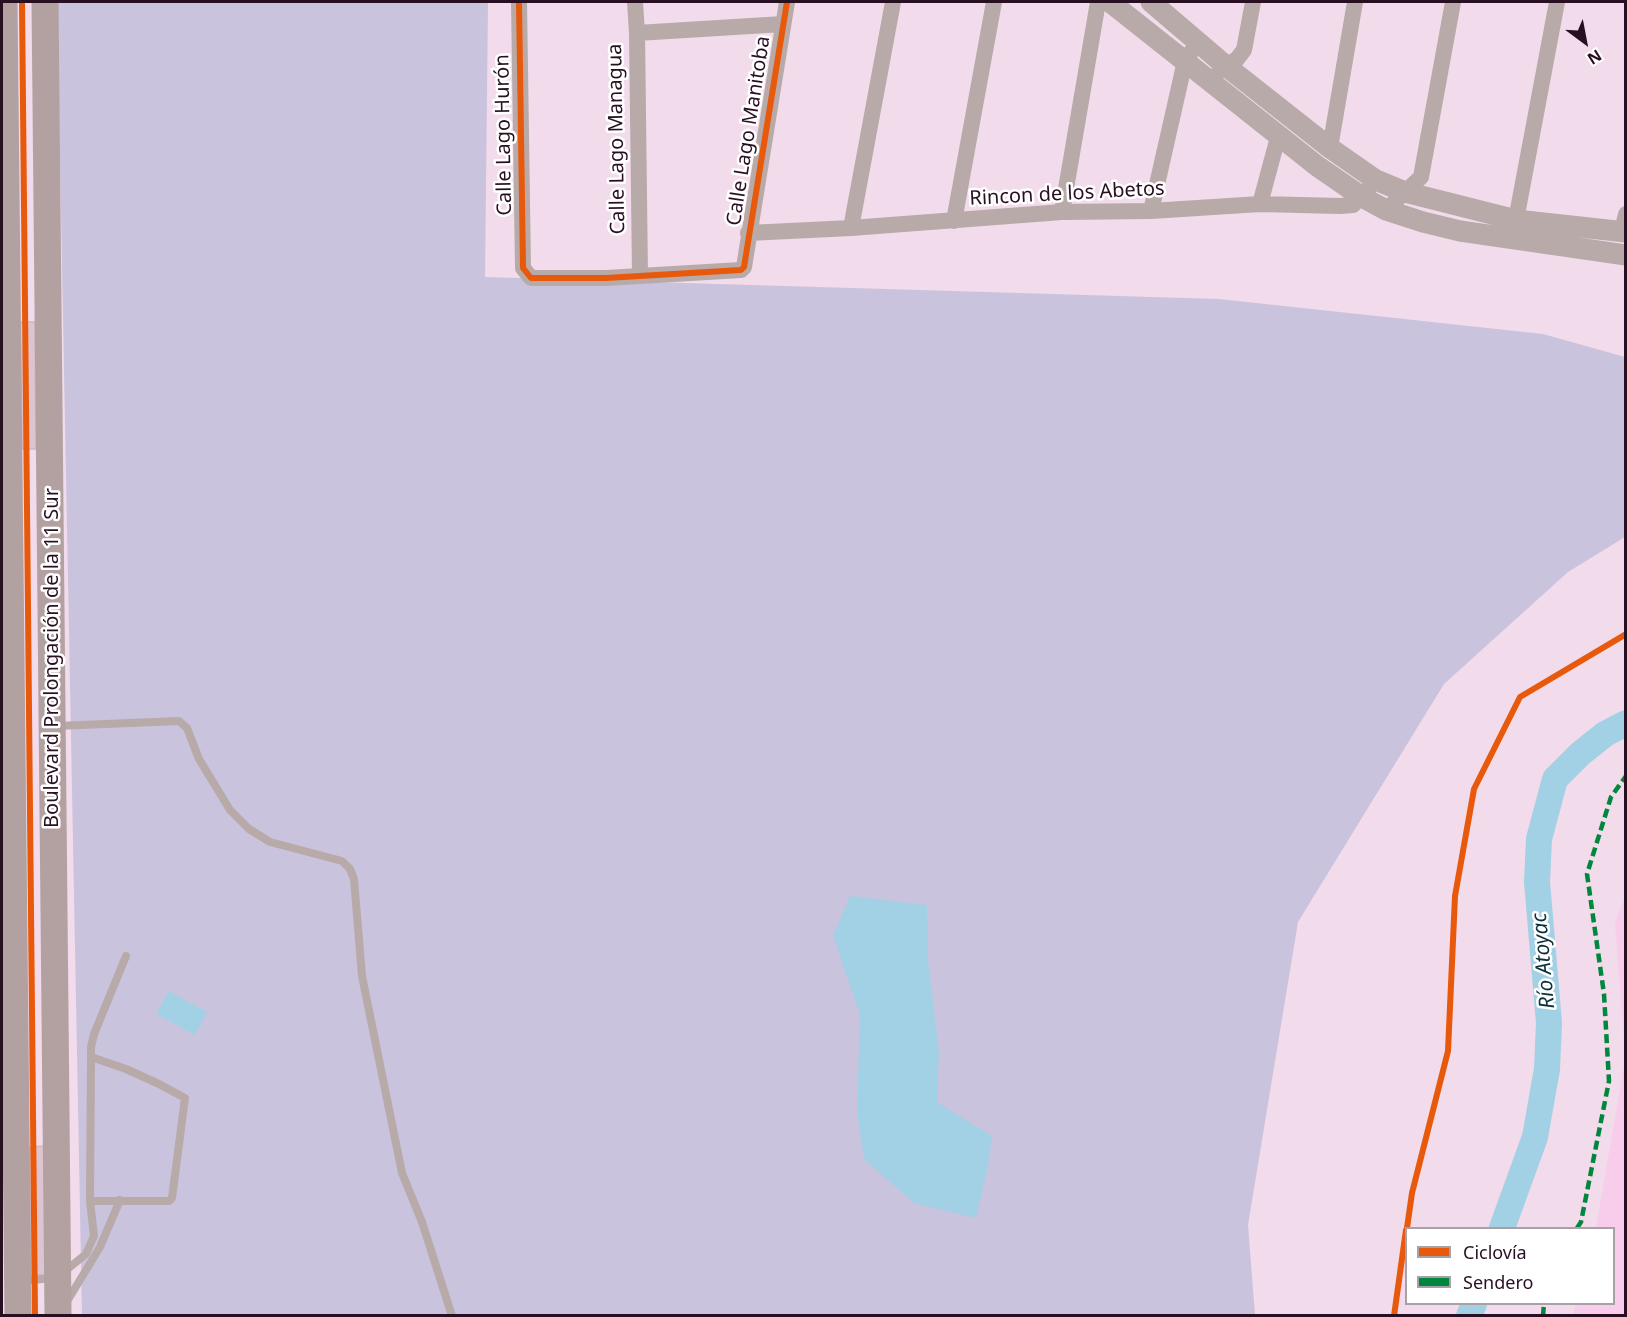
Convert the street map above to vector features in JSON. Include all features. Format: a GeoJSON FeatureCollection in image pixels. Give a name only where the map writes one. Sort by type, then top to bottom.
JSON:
{"type":"FeatureCollection","features":[{"type":"Feature","properties":{"kind":"main road","name":"Boulevard Prolongación de la 11 Sur"},"geometry":{"type":"LineString","coordinates":[[4,2],[8,1096],[23,1281],[18,1316]]}},
{"type":"Feature","properties":{"kind":"main road","name":"Boulevard Prolongación de la 11 Sur"},"geometry":{"type":"LineString","coordinates":[[43,2],[53,726],[57,1315]]}},
{"type":"Feature","properties":{"kind":"street","name":"Calle Lago Hurón"},"geometry":{"type":"LineString","coordinates":[[519,2],[523,268],[531,278],[640,276]]}},
{"type":"Feature","properties":{"kind":"street","name":"Calle Lago Managua"},"geometry":{"type":"LineString","coordinates":[[635,2],[640,276]]}},
{"type":"Feature","properties":{"kind":"street","name":"Calle Lago Manitoba"},"geometry":{"type":"LineString","coordinates":[[640,276],[741,270],[744,267],[787,2]]}},
{"type":"Feature","properties":{"kind":"street"},"geometry":{"type":"LineString","coordinates":[[851,228],[893,2]]}},
{"type":"Feature","properties":{"kind":"street"},"geometry":{"type":"LineString","coordinates":[[954,221],[994,2]]}},
{"type":"Feature","properties":{"kind":"street"},"geometry":{"type":"LineString","coordinates":[[1062,212],[1098,2]]}},
{"type":"Feature","properties":{"kind":"street"},"geometry":{"type":"LineString","coordinates":[[1110,2],[1278,137],[1362,197],[1386,210],[1460,231],[1626,255]]}},
{"type":"Feature","properties":{"kind":"street"},"geometry":{"type":"LineString","coordinates":[[1206,80],[1237,59],[1244,50],[1253,2]]}},
{"type":"Feature","properties":{"kind":"street"},"geometry":{"type":"LineString","coordinates":[[1330,148],[1355,2]]}},
{"type":"Feature","properties":{"kind":"street"},"geometry":{"type":"LineString","coordinates":[[1386,210],[1421,177],[1453,2]]}},
{"type":"Feature","properties":{"kind":"street"},"geometry":{"type":"LineString","coordinates":[[1516,220],[1557,2]]}},
{"type":"Feature","properties":{"kind":"street"},"geometry":{"type":"LineString","coordinates":[[1155,3],[1226,66],[1330,148],[1376,180],[1405,192],[1516,220],[1624,226]]}},
{"type":"Feature","properties":{"kind":"street"},"geometry":{"type":"LineString","coordinates":[[637,33],[783,24]]}},
{"type":"Feature","properties":{"kind":"street"},"geometry":{"type":"LineString","coordinates":[[1151,211],[1185,61],[1198,42]]}},
{"type":"Feature","properties":{"kind":"street"},"geometry":{"type":"LineString","coordinates":[[1260,204],[1278,137]]}},
{"type":"Feature","properties":{"kind":"street"},"geometry":{"type":"LineString","coordinates":[[1362,197],[1376,180]]}},
{"type":"Feature","properties":{"kind":"street","name":"Rincon de los Abetos"},"geometry":{"type":"LineString","coordinates":[[748,232],[851,228],[1062,212],[1151,211],[1260,204],[1340,206],[1353,205],[1362,197]]}},
{"type":"Feature","properties":{"kind":"lane"},"geometry":{"type":"LineString","coordinates":[[15,2],[23,1281],[30,1316]]}},
{"type":"Feature","properties":{"kind":"lane"},"geometry":{"type":"LineString","coordinates":[[43,2],[56,1277]]}},
{"type":"Feature","properties":{"kind":"lane"},"geometry":{"type":"LineString","coordinates":[[53,726],[179,721],[187,728],[199,759],[230,810],[249,829],[270,842],[342,861],[350,868],[354,879],[362,976],[402,1173],[423,1222],[450,1303],[452,1316]]}},
{"type":"Feature","properties":{"kind":"lane"},"geometry":{"type":"LineString","coordinates":[[99,1238],[90,1201],[91,1047],[94,1034],[126,956]]}},
{"type":"Feature","properties":{"kind":"lane"},"geometry":{"type":"LineString","coordinates":[[90,1201],[169,1201],[174,1195],[185,1098],[134,1073],[91,1057]]}},
{"type":"Feature","properties":{"kind":"lane"},"geometry":{"type":"LineString","coordinates":[[57,1315],[120,1200]]}},
{"type":"Feature","properties":{"kind":"lane"},"geometry":{"type":"LineString","coordinates":[[23,1281],[56,1277],[86,1254],[99,1238]]}},
{"type":"Feature","properties":{"kind":"shaded area"},"geometry":{"type":"Polygon","coordinates":[[[57,2],[488,2],[485,277],[1219,299],[1543,334],[1625,357],[1625,537],[1568,572],[1444,684],[1298,922],[1248,1225],[1255,1315],[82,1315],[57,2]]]}},
{"type":"Feature","properties":{"kind":"shaded area"},"geometry":{"type":"Polygon","coordinates":[[[1625,897],[1625,1053],[1615,923],[1625,897]]]}},
{"type":"Feature","properties":{"kind":"shaded area"},"geometry":{"type":"Polygon","coordinates":[[[1625,1060],[1625,1315],[1573,1315],[1576,1305],[1615,1305],[1615,1227],[1596,1227],[1625,1060]]]}},
{"type":"Feature","properties":{"kind":"water"},"geometry":{"type":"Polygon","coordinates":[[[850,896],[927,905],[928,961],[939,1051],[937,1102],[992,1136],[976,1218],[914,1203],[864,1159],[857,1112],[860,1015],[833,936],[850,896]]]}},
{"type":"Feature","properties":{"kind":"water"},"geometry":{"type":"Polygon","coordinates":[[[169,991],[207,1012],[195,1035],[156,1014],[169,991]]]}},
{"type":"Feature","properties":{"kind":"building"},"geometry":{"type":"Polygon","coordinates":[[[20,322],[35,322],[36,449],[22,449],[20,322]]]}},
{"type":"Feature","properties":{"kind":"building"},"geometry":{"type":"Polygon","coordinates":[[[44,1146],[46,1275],[31,1275],[29,1147],[44,1146]]]}},
{"type":"Feature","properties":{"kind":"waterway","name":"Río Atoyac"},"geometry":{"type":"LineString","coordinates":[[1502,1227],[1535,1137],[1547,1069],[1549,1023],[1537,882],[1539,839],[1555,779],[1580,754],[1605,734],[1626,723]]}},
{"type":"Feature","properties":{"kind":"waterway","name":"Río Atoyac"},"geometry":{"type":"LineString","coordinates":[[1469,1316],[1474,1305]]}},
{"type":"Feature","properties":{"kind":"marked path"},"geometry":{"type":"LineString","coordinates":[[1578,1227],[1581,1222],[1609,1081],[1604,994],[1587,874],[1611,797],[1626,776]]}},
{"type":"Feature","properties":{"kind":"marked path"},"geometry":{"type":"LineString","coordinates":[[1543,1316],[1544,1305]]}},
{"type":"Feature","properties":{"kind":"cycle path"},"geometry":{"type":"LineString","coordinates":[[22,2],[35,1316]]}},
{"type":"Feature","properties":{"kind":"cycle path"},"geometry":{"type":"LineString","coordinates":[[519,2],[523,268],[531,278],[606,278],[741,270],[744,267],[787,2]]}},
{"type":"Feature","properties":{"kind":"cycle path"},"geometry":{"type":"LineString","coordinates":[[1407,1227],[1412,1193],[1448,1051],[1455,896],[1474,789],[1520,697],[1626,634]]}},
{"type":"Feature","properties":{"kind":"cycle path"},"geometry":{"type":"LineString","coordinates":[[1394,1316],[1405,1237]]}}]}
